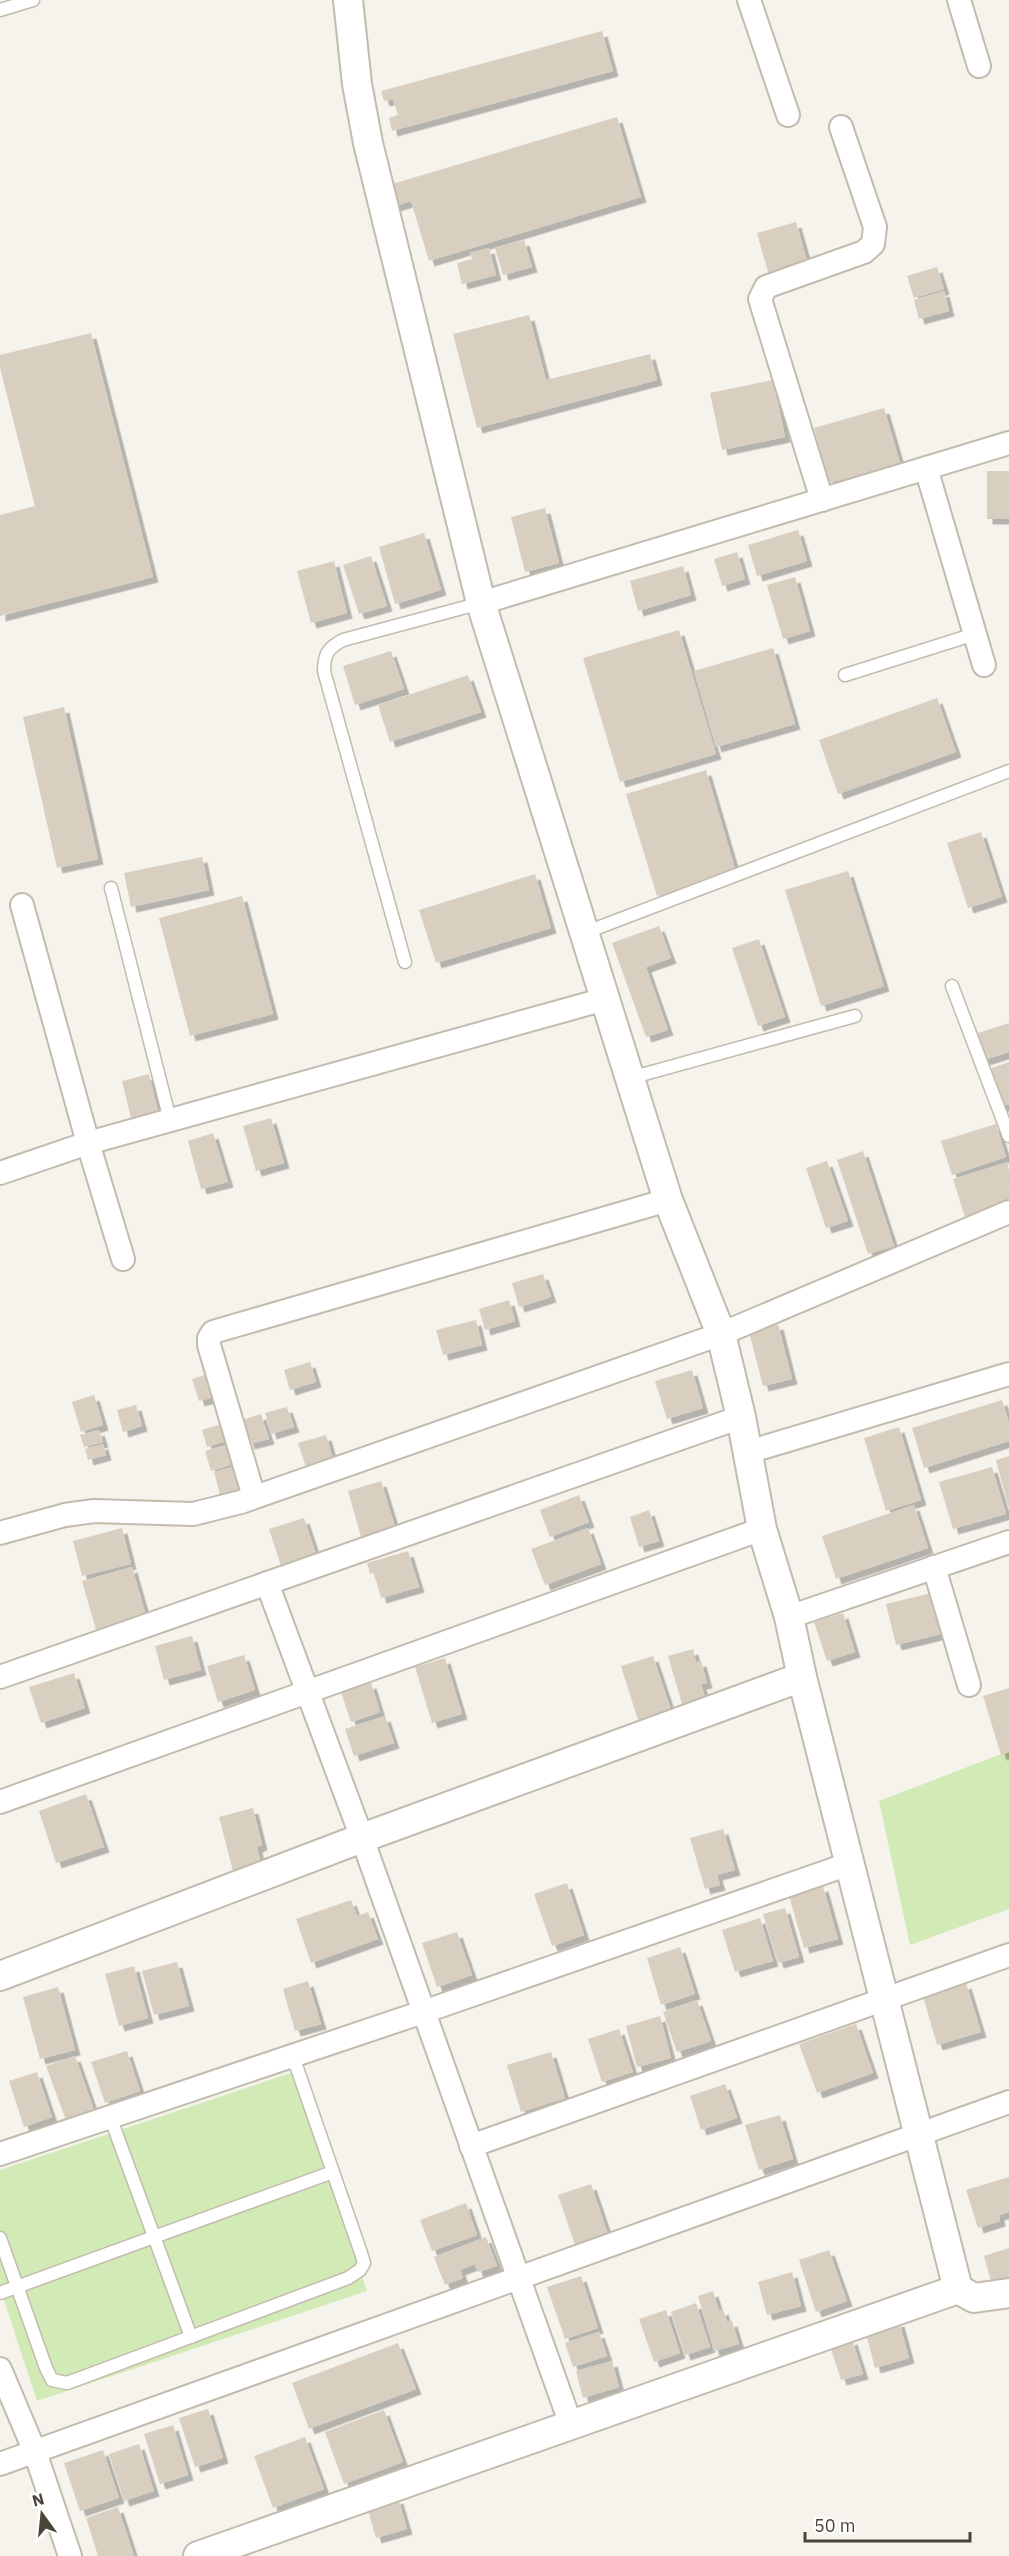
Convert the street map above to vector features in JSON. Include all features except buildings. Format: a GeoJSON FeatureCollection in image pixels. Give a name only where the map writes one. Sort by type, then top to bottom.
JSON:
{"type":"FeatureCollection","features":[{"type":"Feature","properties":{"kind":"street"},"geometry":{"type":"LineString","coordinates":[[348,0],[354,62],[368,143],[481,603],[668,1200],[721,1334],[741,1417],[762,1529],[789,1617],[802,1677],[958,2289],[974,2298],[1009,2293]]}},
{"type":"Feature","properties":{"kind":"street"},"geometry":{"type":"LineString","coordinates":[[749,0],[788,115]]}},
{"type":"Feature","properties":{"kind":"street"},"geometry":{"type":"LineString","coordinates":[[959,0],[979,66]]}},
{"type":"Feature","properties":{"kind":"street"},"geometry":{"type":"LineString","coordinates":[[822,500],[760,298],[766,286],[864,252],[873,244],[875,227],[841,127]]}},
{"type":"Feature","properties":{"kind":"street"},"geometry":{"type":"LineString","coordinates":[[481,603],[1009,443]]}},
{"type":"Feature","properties":{"kind":"street"},"geometry":{"type":"LineString","coordinates":[[926,468],[984,665]]}},
{"type":"Feature","properties":{"kind":"street"},"geometry":{"type":"LineString","coordinates":[[22,905],[88,1143],[123,1259]]}},
{"type":"Feature","properties":{"kind":"street"},"geometry":{"type":"LineString","coordinates":[[0,1173],[88,1143],[605,999]]}},
{"type":"Feature","properties":{"kind":"street"},"geometry":{"type":"LineString","coordinates":[[254,1497],[209,1345],[209,1338],[213,1332],[668,1200]]}},
{"type":"Feature","properties":{"kind":"street"},"geometry":{"type":"LineString","coordinates":[[0,1533],[65,1515],[94,1511],[193,1514],[254,1497],[721,1334],[1009,1212]]}},
{"type":"Feature","properties":{"kind":"street"},"geometry":{"type":"LineString","coordinates":[[748,1452],[1009,1374]]}},
{"type":"Feature","properties":{"kind":"street"},"geometry":{"type":"LineString","coordinates":[[0,1677],[741,1417]]}},
{"type":"Feature","properties":{"kind":"street"},"geometry":{"type":"LineString","coordinates":[[0,1802],[762,1529]]}},
{"type":"Feature","properties":{"kind":"street"},"geometry":{"type":"LineString","coordinates":[[789,1617],[1009,1542]]}},
{"type":"Feature","properties":{"kind":"street"},"geometry":{"type":"LineString","coordinates":[[934,1567],[969,1685]]}},
{"type":"Feature","properties":{"kind":"street"},"geometry":{"type":"LineString","coordinates":[[267,1583],[309,1692],[572,2425]]}},
{"type":"Feature","properties":{"kind":"street"},"geometry":{"type":"LineString","coordinates":[[0,1976],[362,1839],[802,1677]]}},
{"type":"Feature","properties":{"kind":"street"},"geometry":{"type":"LineString","coordinates":[[0,2154],[423,2012],[849,1863]]}},
{"type":"Feature","properties":{"kind":"street"},"geometry":{"type":"LineString","coordinates":[[471,2146],[1009,1954]]}},
{"type":"Feature","properties":{"kind":"street"},"geometry":{"type":"LineString","coordinates":[[0,2464],[1009,2102]]}},
{"type":"Feature","properties":{"kind":"street"},"geometry":{"type":"LineString","coordinates":[[198,2556],[958,2289]]}},
{"type":"Feature","properties":{"kind":"street"},"geometry":{"type":"LineString","coordinates":[[0,2369],[34,2452],[70,2556]]}},
{"type":"Feature","properties":{"kind":"lane"},"geometry":{"type":"LineString","coordinates":[[0,10],[33,0]]}},
{"type":"Feature","properties":{"kind":"lane"},"geometry":{"type":"LineString","coordinates":[[405,962],[324,671],[324,658],[330,647],[343,640],[481,603]]}},
{"type":"Feature","properties":{"kind":"lane"},"geometry":{"type":"LineString","coordinates":[[845,675],[975,634]]}},
{"type":"Feature","properties":{"kind":"lane"},"geometry":{"type":"LineString","coordinates":[[584,933],[1009,771]]}},
{"type":"Feature","properties":{"kind":"lane"},"geometry":{"type":"LineString","coordinates":[[111,888],[170,1120]]}},
{"type":"Feature","properties":{"kind":"lane"},"geometry":{"type":"LineString","coordinates":[[952,986],[1009,1136]]}},
{"type":"Feature","properties":{"kind":"lane"},"geometry":{"type":"LineString","coordinates":[[630,1078],[855,1016]]}},
{"type":"Feature","properties":{"kind":"lane"},"geometry":{"type":"LineString","coordinates":[[0,2161],[289,2060],[297,2068],[364,2263],[360,2270],[348,2278],[78,2379],[59,2382],[51,2380],[46,2368],[0,2238]]}},
{"type":"Feature","properties":{"kind":"lane"},"geometry":{"type":"LineString","coordinates":[[111,2122],[191,2337]]}},
{"type":"Feature","properties":{"kind":"lane"},"geometry":{"type":"LineString","coordinates":[[0,2293],[333,2172]]}},
{"type":"Feature","properties":{"kind":"green space"},"geometry":{"type":"Polygon","coordinates":[[[1009,1751],[1009,1909],[910,1945],[879,1801],[1009,1751]]]}},
{"type":"Feature","properties":{"kind":"green space"},"geometry":{"type":"Polygon","coordinates":[[[294,2072],[367,2291],[37,2401],[0,2288],[0,2170],[294,2072]]]}}]}
